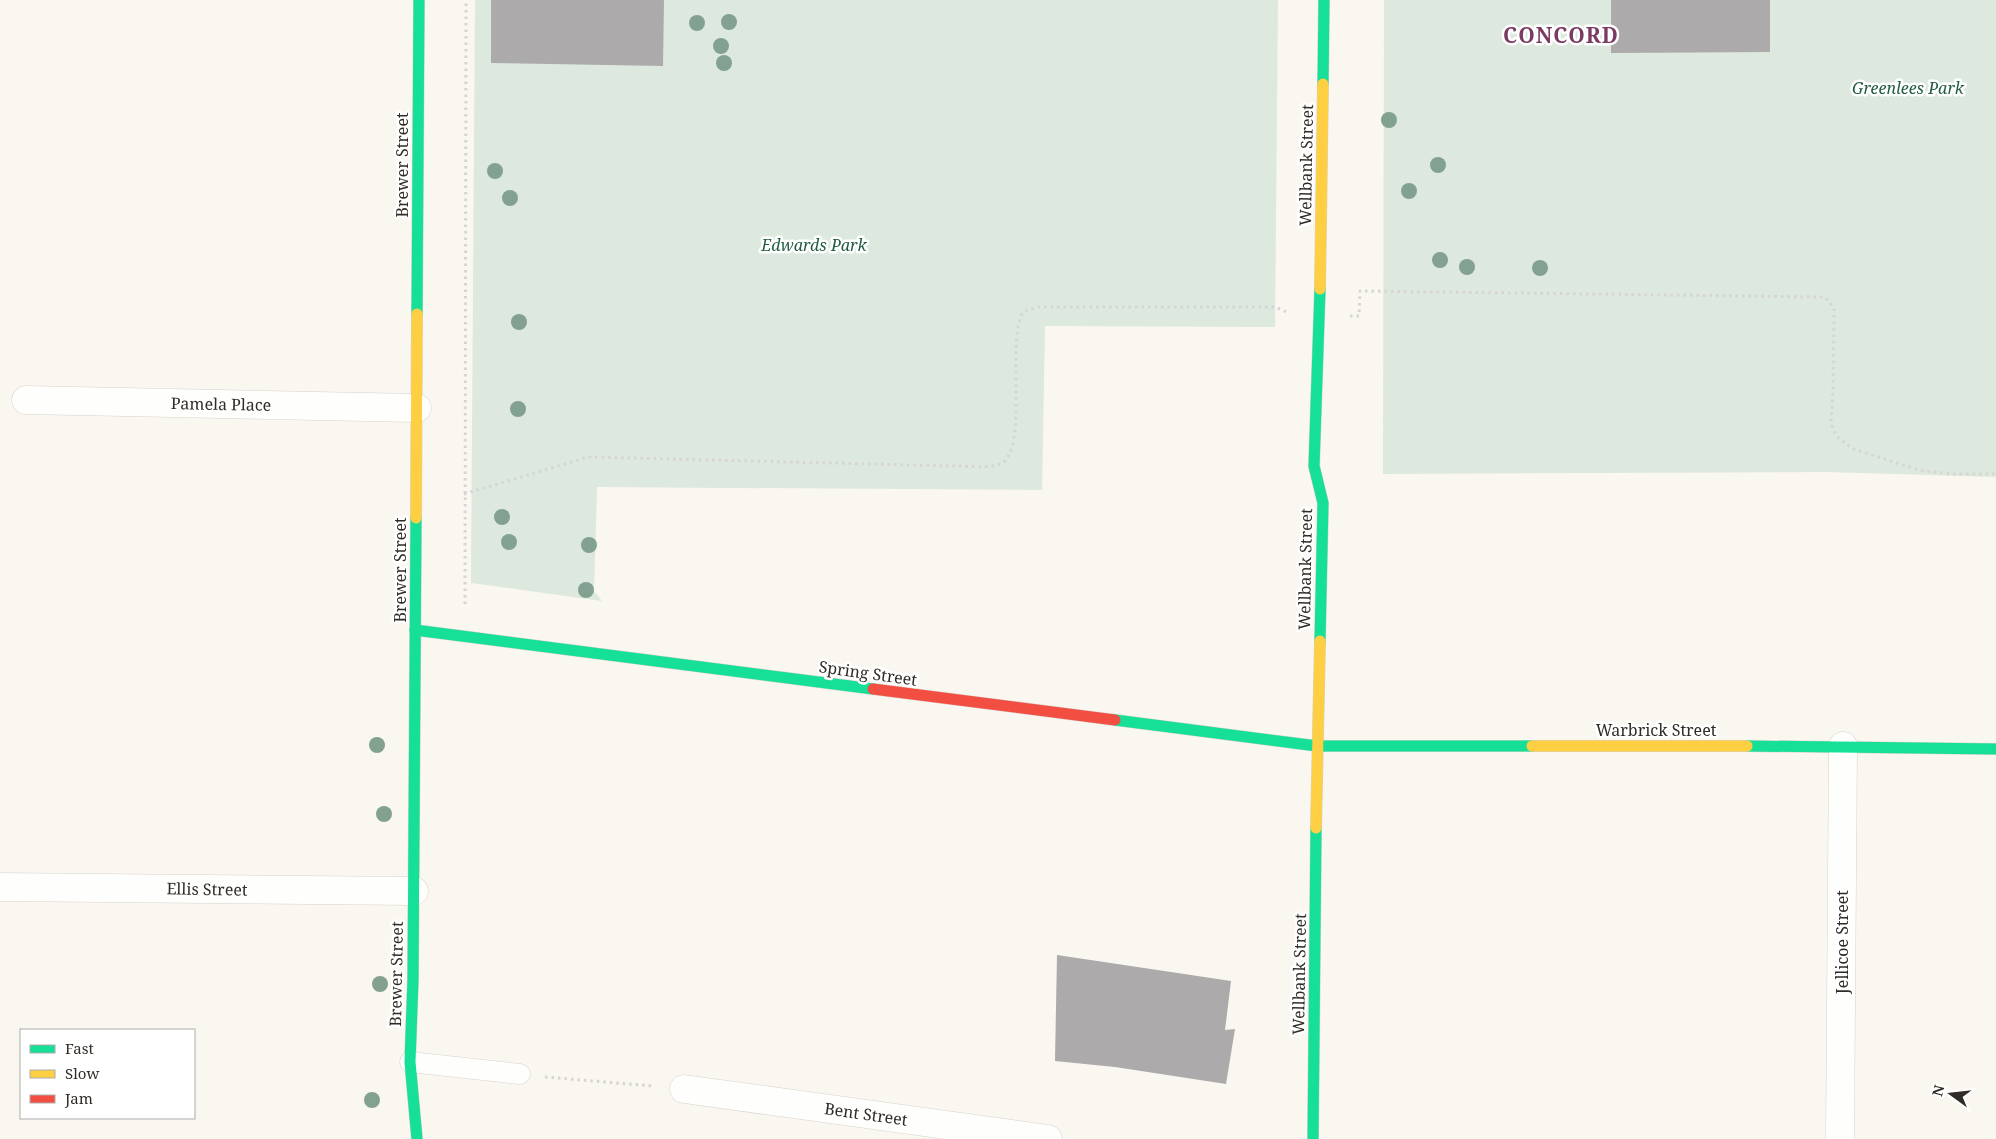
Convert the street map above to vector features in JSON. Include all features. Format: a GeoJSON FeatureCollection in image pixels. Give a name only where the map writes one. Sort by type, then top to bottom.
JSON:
{"type":"FeatureCollection","features":[{"type":"Feature","properties":{"kind":"street","name":"Brewer Street"},"geometry":{"type":"LineString","coordinates":[[417,1139],[410,1062],[414,891],[419,0]]}},
{"type":"Feature","properties":{"kind":"street","name":"Wellbank Street"},"geometry":{"type":"LineString","coordinates":[[1314,1139],[1317,746],[1323,503],[1314,466],[1320,315],[1324,0]]}},
{"type":"Feature","properties":{"kind":"street","name":"Pamela Place"},"geometry":{"type":"LineString","coordinates":[[26,400],[417,408]]}},
{"type":"Feature","properties":{"kind":"street","name":"Spring Street"},"geometry":{"type":"LineString","coordinates":[[415,630],[1317,746]]}},
{"type":"Feature","properties":{"kind":"street","name":"Warbrick Street"},"geometry":{"type":"LineString","coordinates":[[1317,746],[1843,746],[1996,749]]}},
{"type":"Feature","properties":{"kind":"street","name":"Jellicoe Street"},"geometry":{"type":"LineString","coordinates":[[1840,1139],[1843,746]]}},
{"type":"Feature","properties":{"kind":"street","name":"Ellis Street"},"geometry":{"type":"LineString","coordinates":[[0,887],[414,891]]}},
{"type":"Feature","properties":{"kind":"street","name":"Bent Street"},"geometry":{"type":"LineString","coordinates":[[684,1089],[1048,1139]]}},
{"type":"Feature","properties":{"kind":"lane"},"geometry":{"type":"LineString","coordinates":[[410,1062],[520,1074]]}},
{"type":"Feature","properties":{"kind":"path"},"geometry":{"type":"LineString","coordinates":[[465,636],[466,0]]}},
{"type":"Feature","properties":{"kind":"path"},"geometry":{"type":"LineString","coordinates":[[1358,316],[1360,291],[1824,297],[1834,309],[1834,392],[1831,423],[1836,436],[1853,449],[1926,471],[1950,474],[1996,474]]}},
{"type":"Feature","properties":{"kind":"path"},"geometry":{"type":"LineString","coordinates":[[464,494],[588,456],[952,466],[998,464],[1006,460],[1011,454],[1015,436],[1016,332],[1023,312],[1038,307],[1276,308],[1291,314]]}},
{"type":"Feature","properties":{"kind":"path"},"geometry":{"type":"LineString","coordinates":[[520,1074],[684,1089]]}},
{"type":"Feature","properties":{"kind":"green space","name":"Edwards Park"},"geometry":{"type":"Polygon","coordinates":[[[475,0],[1278,0],[1275,327],[1045,326],[1042,490],[597,487],[594,591],[602,601],[471,583],[475,0]]]}},
{"type":"Feature","properties":{"kind":"green space","name":"Greenlees Park"},"geometry":{"type":"Polygon","coordinates":[[[1384,0],[1996,0],[1996,477],[1826,472],[1383,474],[1384,0]]]}},
{"type":"Feature","properties":{"kind":"building"},"geometry":{"type":"Polygon","coordinates":[[[491,0],[664,0],[663,66],[491,63],[491,0]]]}},
{"type":"Feature","properties":{"kind":"building"},"geometry":{"type":"Polygon","coordinates":[[[1611,0],[1770,0],[1770,52],[1611,53],[1611,0]]]}},
{"type":"Feature","properties":{"kind":"building"},"geometry":{"type":"Polygon","coordinates":[[[1057,955],[1231,981],[1225,1030],[1235,1029],[1226,1084],[1115,1067],[1055,1061],[1057,955]]]}},
{"type":"Feature","properties":{"kind":"traffic: fast"},"geometry":{"type":"LineString","coordinates":[[417,314],[419,0]]}},
{"type":"Feature","properties":{"kind":"traffic: fast"},"geometry":{"type":"LineString","coordinates":[[1323,84],[1324,0]]}},
{"type":"Feature","properties":{"kind":"traffic: fast"},"geometry":{"type":"LineString","coordinates":[[1320,289],[1314,466],[1323,503],[1320,641]]}},
{"type":"Feature","properties":{"kind":"traffic: fast"},"geometry":{"type":"LineString","coordinates":[[416,518],[413,979],[410,1062],[417,1139]]}},
{"type":"Feature","properties":{"kind":"traffic: fast"},"geometry":{"type":"LineString","coordinates":[[415,630],[873,689]]}},
{"type":"Feature","properties":{"kind":"traffic: fast"},"geometry":{"type":"LineString","coordinates":[[1115,720],[1317,746],[1532,746]]}},
{"type":"Feature","properties":{"kind":"traffic: fast"},"geometry":{"type":"LineString","coordinates":[[1747,746],[1996,749]]}},
{"type":"Feature","properties":{"kind":"traffic: fast"},"geometry":{"type":"LineString","coordinates":[[1313,1139],[1316,828]]}},
{"type":"Feature","properties":{"kind":"traffic: slow"},"geometry":{"type":"LineString","coordinates":[[1320,289],[1323,84]]}},
{"type":"Feature","properties":{"kind":"traffic: slow"},"geometry":{"type":"LineString","coordinates":[[416,518],[417,314]]}},
{"type":"Feature","properties":{"kind":"traffic: slow"},"geometry":{"type":"LineString","coordinates":[[1316,828],[1320,641]]}},
{"type":"Feature","properties":{"kind":"traffic: slow"},"geometry":{"type":"LineString","coordinates":[[1532,746],[1747,746]]}},
{"type":"Feature","properties":{"kind":"traffic: jam"},"geometry":{"type":"LineString","coordinates":[[873,689],[1115,720]]}},
{"type":"Feature","properties":{"kind":"district","name":"CONCORD"},"geometry":{"type":"Point","coordinates":[1561,35]}}]}
